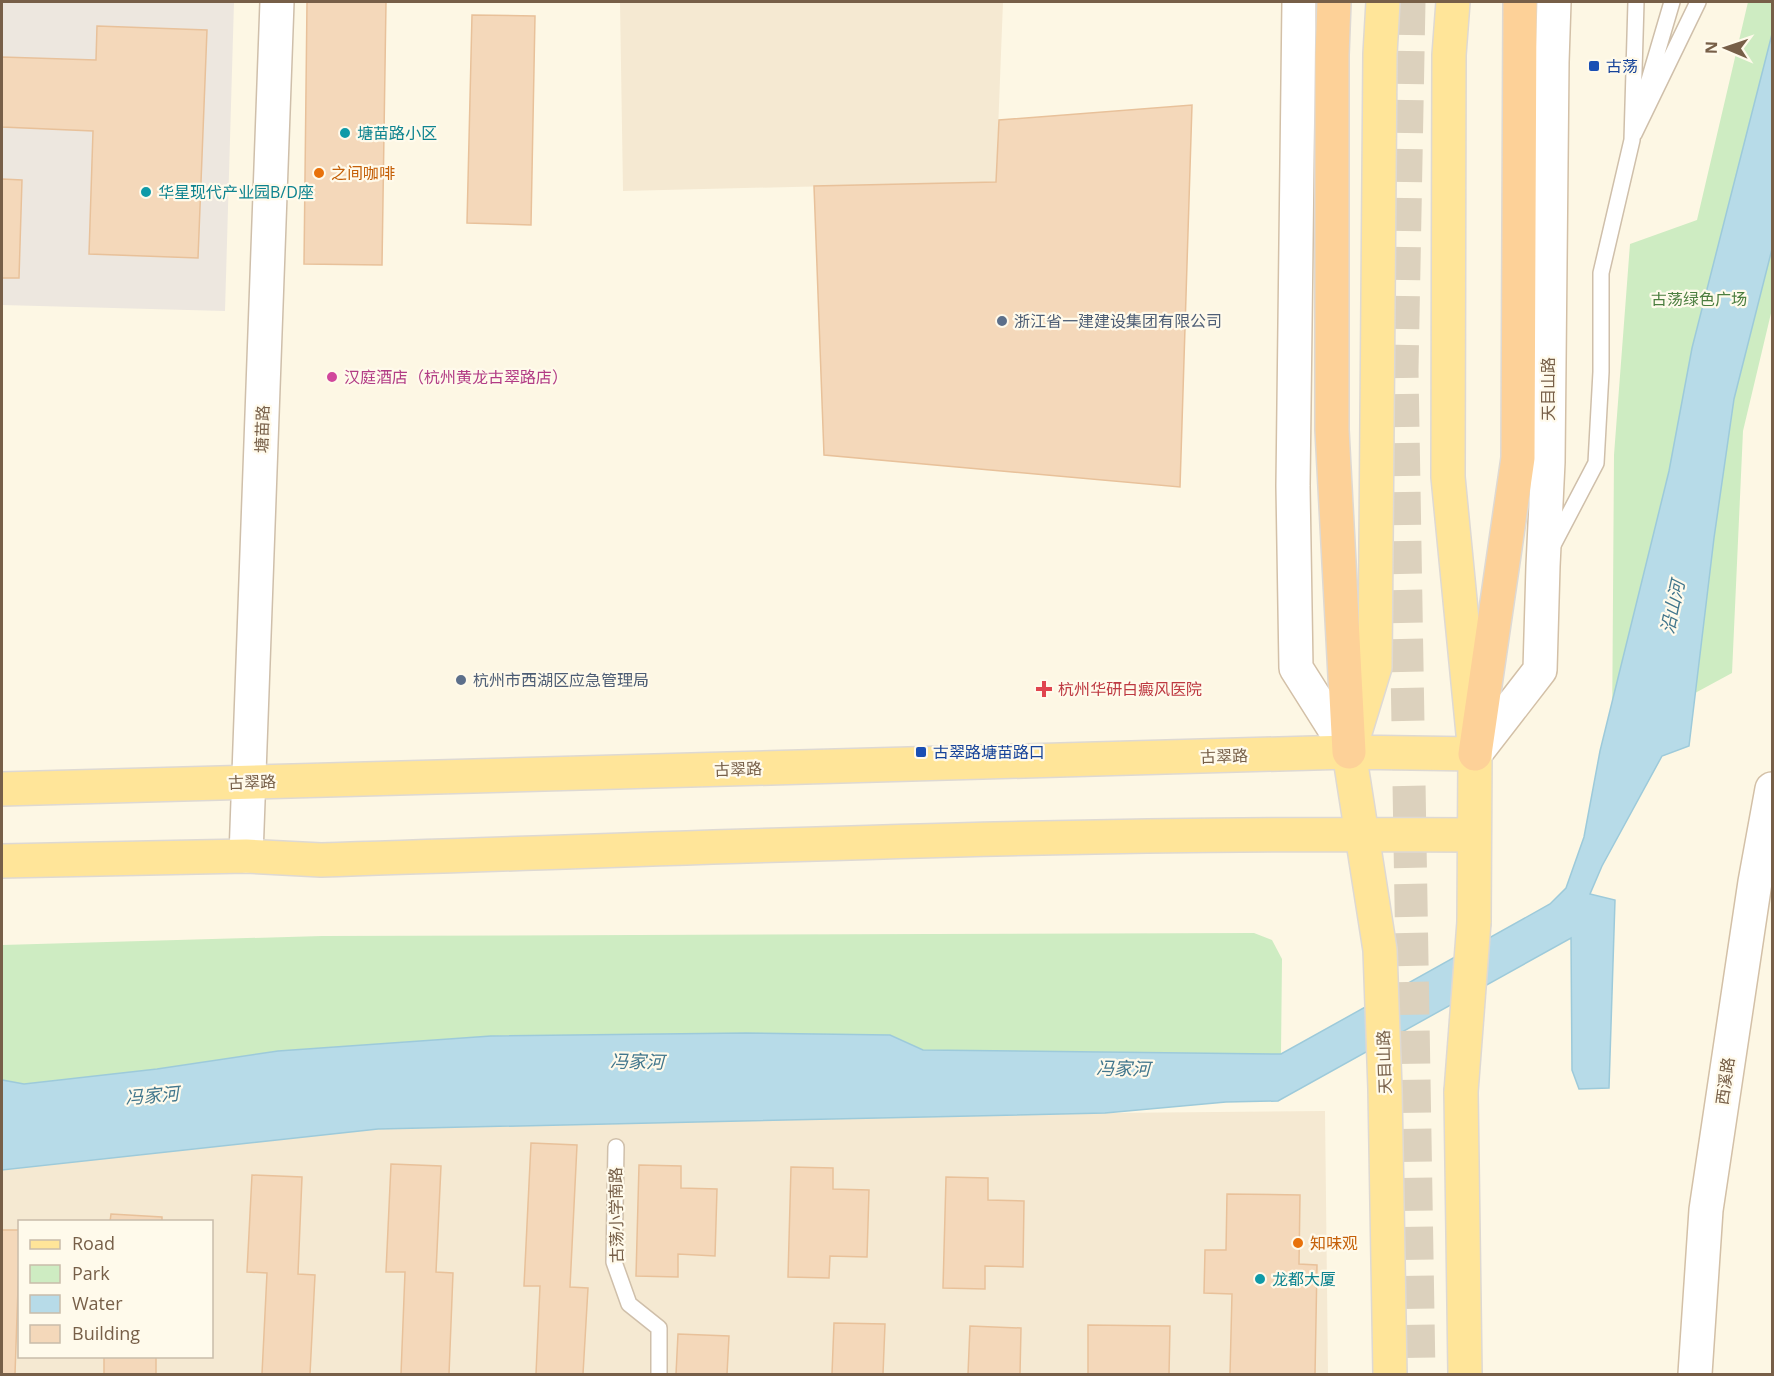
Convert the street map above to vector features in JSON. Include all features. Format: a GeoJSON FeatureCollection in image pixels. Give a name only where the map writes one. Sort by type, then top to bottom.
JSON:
{"type":"FeatureCollection","features":[{"type":"Feature","properties":{"kind":"highway"},"geometry":{"type":"LineString","coordinates":[[1335,2],[1332,55],[1332,430],[1349,753]]}},
{"type":"Feature","properties":{"kind":"highway"},"geometry":{"type":"LineString","coordinates":[[1475,754],[1518,458],[1520,2]]}},
{"type":"Feature","properties":{"kind":"main road","name":"塘苗路"},"geometry":{"type":"LineString","coordinates":[[246,856],[277,2]]}},
{"type":"Feature","properties":{"kind":"main road","name":"天目山路"},"geometry":{"type":"LineString","coordinates":[[1299,2],[1293,486],[1296,668],[1349,753],[1380,950],[1390,1374]]}},
{"type":"Feature","properties":{"kind":"main road","name":"天目山路"},"geometry":{"type":"LineString","coordinates":[[1349,753],[1376,667],[1380,54],[1383,2]]}},
{"type":"Feature","properties":{"kind":"main road"},"geometry":{"type":"LineString","coordinates":[[1453,2],[1449,55],[1448,477],[1475,754],[1474,922],[1461,1092],[1465,1374]]}},
{"type":"Feature","properties":{"kind":"main road","name":"天目山路"},"geometry":{"type":"LineString","coordinates":[[1475,754],[1540,670],[1548,462],[1551,86],[1554,2]]}},
{"type":"Feature","properties":{"kind":"main road","name":"古翠路"},"geometry":{"type":"LineString","coordinates":[[2,789],[1349,753],[1475,754]]}},
{"type":"Feature","properties":{"kind":"main road","name":"西溪路"},"geometry":{"type":"LineString","coordinates":[[1695,1374],[1706,1210],[1755,882],[1773,789]]}},
{"type":"Feature","properties":{"kind":"main road"},"geometry":{"type":"LineString","coordinates":[[2,861],[246,856],[321,860],[1004,839],[1363,834],[1473,835]]}},
{"type":"Feature","properties":{"kind":"lane"},"geometry":{"type":"LineString","coordinates":[[1632,140],[1636,2]]}},
{"type":"Feature","properties":{"kind":"lane"},"geometry":{"type":"LineString","coordinates":[[1543,566],[1596,463],[1601,372],[1601,273],[1632,140],[1672,2]]}},
{"type":"Feature","properties":{"kind":"lane"},"geometry":{"type":"LineString","coordinates":[[1632,140],[1698,2]]}},
{"type":"Feature","properties":{"kind":"lane","name":"古荡小学南路"},"geometry":{"type":"LineString","coordinates":[[616,1147],[614,1262],[629,1304],[659,1328],[659,1374]]}},
{"type":"Feature","properties":{"kind":"shaded area"},"geometry":{"type":"Polygon","coordinates":[[[2,2],[234,2],[225,311],[2,305],[2,2]]]}},
{"type":"Feature","properties":{"kind":"shaded area"},"geometry":{"type":"Polygon","coordinates":[[[620,2],[1003,2],[996,182],[623,191],[620,2]]]}},
{"type":"Feature","properties":{"kind":"shaded area"},"geometry":{"type":"Polygon","coordinates":[[[1325,1111],[1328,1374],[2,1374],[2,1170],[377,1129],[1105,1113],[1325,1111]]]}},
{"type":"Feature","properties":{"kind":"green space","name":"古荡绿色广场"},"geometry":{"type":"Polygon","coordinates":[[[1748,2],[1772,2],[1772,309],[1743,431],[1732,673],[1612,738],[1614,455],[1630,244],[1697,220],[1748,2]]]}},
{"type":"Feature","properties":{"kind":"green space"},"geometry":{"type":"Polygon","coordinates":[[[1254,933],[1272,940],[1282,959],[1281,1054],[923,1050],[890,1035],[746,1033],[491,1036],[278,1051],[157,1069],[24,1084],[2,1080],[2,945],[322,936],[1254,933]]]}},
{"type":"Feature","properties":{"kind":"water"},"geometry":{"type":"Polygon","coordinates":[[[1772,34],[1772,249],[1734,399],[1714,538],[1689,746],[1662,756],[1602,866],[1590,894],[1615,900],[1609,1088],[1579,1089],[1572,1070],[1571,938],[1278,1101],[1226,1102],[1105,1113],[378,1129],[2,1170],[2,1080],[24,1084],[157,1069],[278,1051],[491,1036],[746,1033],[890,1035],[923,1050],[1281,1054],[1550,904],[1566,888],[1584,837],[1600,751],[1669,471],[1692,348],[1772,34]]]}},
{"type":"Feature","properties":{"kind":"building","name":"塘苗路小区"},"geometry":{"type":"Polygon","coordinates":[[[307,2],[386,2],[382,265],[304,264],[307,2]]]}},
{"type":"Feature","properties":{"kind":"building"},"geometry":{"type":"Polygon","coordinates":[[[472,15],[535,16],[531,225],[467,223],[472,15]]]}},
{"type":"Feature","properties":{"kind":"building","name":"华星现代产业园B/D座"},"geometry":{"type":"Polygon","coordinates":[[[97,26],[207,30],[198,258],[89,254],[93,131],[2,127],[2,57],[96,60],[97,26]]]}},
{"type":"Feature","properties":{"kind":"building","name":"浙江省一建建设集团有限公司"},"geometry":{"type":"Polygon","coordinates":[[[1192,105],[1180,487],[824,455],[814,186],[996,182],[999,120],[1192,105]]]}},
{"type":"Feature","properties":{"kind":"building"},"geometry":{"type":"Polygon","coordinates":[[[2,179],[22,180],[19,278],[2,278],[2,179]]]}},
{"type":"Feature","properties":{"kind":"building"},"geometry":{"type":"Polygon","coordinates":[[[531,1143],[577,1145],[570,1287],[588,1288],[583,1374],[536,1374],[540,1286],[524,1286],[531,1143]]]}},
{"type":"Feature","properties":{"kind":"building"},"geometry":{"type":"Polygon","coordinates":[[[391,1164],[441,1166],[436,1272],[453,1273],[449,1374],[401,1374],[405,1272],[386,1272],[391,1164]]]}},
{"type":"Feature","properties":{"kind":"building"},"geometry":{"type":"Polygon","coordinates":[[[639,1165],[681,1166],[681,1188],[717,1189],[715,1256],[678,1254],[678,1277],[636,1276],[639,1165]]]}},
{"type":"Feature","properties":{"kind":"building"},"geometry":{"type":"Polygon","coordinates":[[[791,1167],[833,1168],[833,1189],[869,1190],[867,1257],[830,1256],[829,1278],[788,1277],[791,1167]]]}},
{"type":"Feature","properties":{"kind":"building"},"geometry":{"type":"Polygon","coordinates":[[[252,1175],[302,1177],[298,1274],[315,1275],[310,1374],[262,1374],[267,1273],[247,1272],[252,1175]]]}},
{"type":"Feature","properties":{"kind":"building"},"geometry":{"type":"Polygon","coordinates":[[[946,1177],[988,1178],[988,1200],[1024,1201],[1023,1267],[985,1266],[985,1289],[943,1288],[946,1177]]]}},
{"type":"Feature","properties":{"kind":"building","name":"龙都大厦"},"geometry":{"type":"Polygon","coordinates":[[[1227,1194],[1300,1195],[1299,1264],[1317,1265],[1315,1374],[1230,1374],[1232,1294],[1204,1293],[1205,1250],[1226,1250],[1227,1194]]]}},
{"type":"Feature","properties":{"kind":"building"},"geometry":{"type":"Polygon","coordinates":[[[111,1214],[162,1217],[162,1220],[110,1220],[111,1214]]]}},
{"type":"Feature","properties":{"kind":"building"},"geometry":{"type":"Polygon","coordinates":[[[2,1230],[18,1230],[15,1374],[2,1374],[2,1230]]]}},
{"type":"Feature","properties":{"kind":"building"},"geometry":{"type":"Polygon","coordinates":[[[834,1323],[885,1324],[883,1374],[832,1374],[834,1323]]]}},
{"type":"Feature","properties":{"kind":"building"},"geometry":{"type":"Polygon","coordinates":[[[1088,1325],[1170,1326],[1169,1374],[1088,1374],[1088,1325]]]}},
{"type":"Feature","properties":{"kind":"building"},"geometry":{"type":"Polygon","coordinates":[[[970,1326],[1021,1328],[1020,1374],[968,1374],[970,1326]]]}},
{"type":"Feature","properties":{"kind":"building"},"geometry":{"type":"Polygon","coordinates":[[[678,1334],[729,1336],[727,1374],[676,1374],[678,1334]]]}},
{"type":"Feature","properties":{"kind":"building"},"geometry":{"type":"Polygon","coordinates":[[[104,1358],[156,1358],[156,1374],[104,1374],[104,1358]]]}},
{"type":"Feature","properties":{"kind":"tunnel"},"geometry":{"type":"LineString","coordinates":[[1409,2],[1402,370],[1419,1374]]}},
{"type":"Feature","properties":{"kind":"place","name":"古荡"},"geometry":{"type":"Point","coordinates":[1594,66]}},
{"type":"Feature","properties":{"kind":"place","name":"塘苗路小区"},"geometry":{"type":"Point","coordinates":[345,133]}},
{"type":"Feature","properties":{"kind":"place","name":"之间咖啡"},"geometry":{"type":"Point","coordinates":[319,173]}},
{"type":"Feature","properties":{"kind":"place","name":"华星现代产业园B/D座"},"geometry":{"type":"Point","coordinates":[146,192]}},
{"type":"Feature","properties":{"kind":"place","name":"浙江省一建建设集团有限公司"},"geometry":{"type":"Point","coordinates":[1002,321]}},
{"type":"Feature","properties":{"kind":"place","name":"汉庭酒店（杭州黄龙古翠路店）"},"geometry":{"type":"Point","coordinates":[332,377]}},
{"type":"Feature","properties":{"kind":"place","name":"杭州市西湖区应急管理局"},"geometry":{"type":"Point","coordinates":[461,680]}},
{"type":"Feature","properties":{"kind":"place","name":"杭州华研白癜风医院"},"geometry":{"type":"Point","coordinates":[1044,689]}},
{"type":"Feature","properties":{"kind":"place","name":"古翠路塘苗路口"},"geometry":{"type":"Point","coordinates":[921,752]}},
{"type":"Feature","properties":{"kind":"place","name":"知味观"},"geometry":{"type":"Point","coordinates":[1298,1243]}},
{"type":"Feature","properties":{"kind":"place","name":"龙都大厦"},"geometry":{"type":"Point","coordinates":[1260,1279]}},
{"type":"Feature","properties":{"kind":"water label","name":"沿山河"},"geometry":{"type":"Point","coordinates":[1672,607]}},
{"type":"Feature","properties":{"kind":"water label","name":"冯家河"},"geometry":{"type":"Point","coordinates":[637,1061]}},
{"type":"Feature","properties":{"kind":"water label","name":"冯家河"},"geometry":{"type":"Point","coordinates":[1123,1068]}},
{"type":"Feature","properties":{"kind":"water label","name":"冯家河"},"geometry":{"type":"Point","coordinates":[152,1095]}}]}
